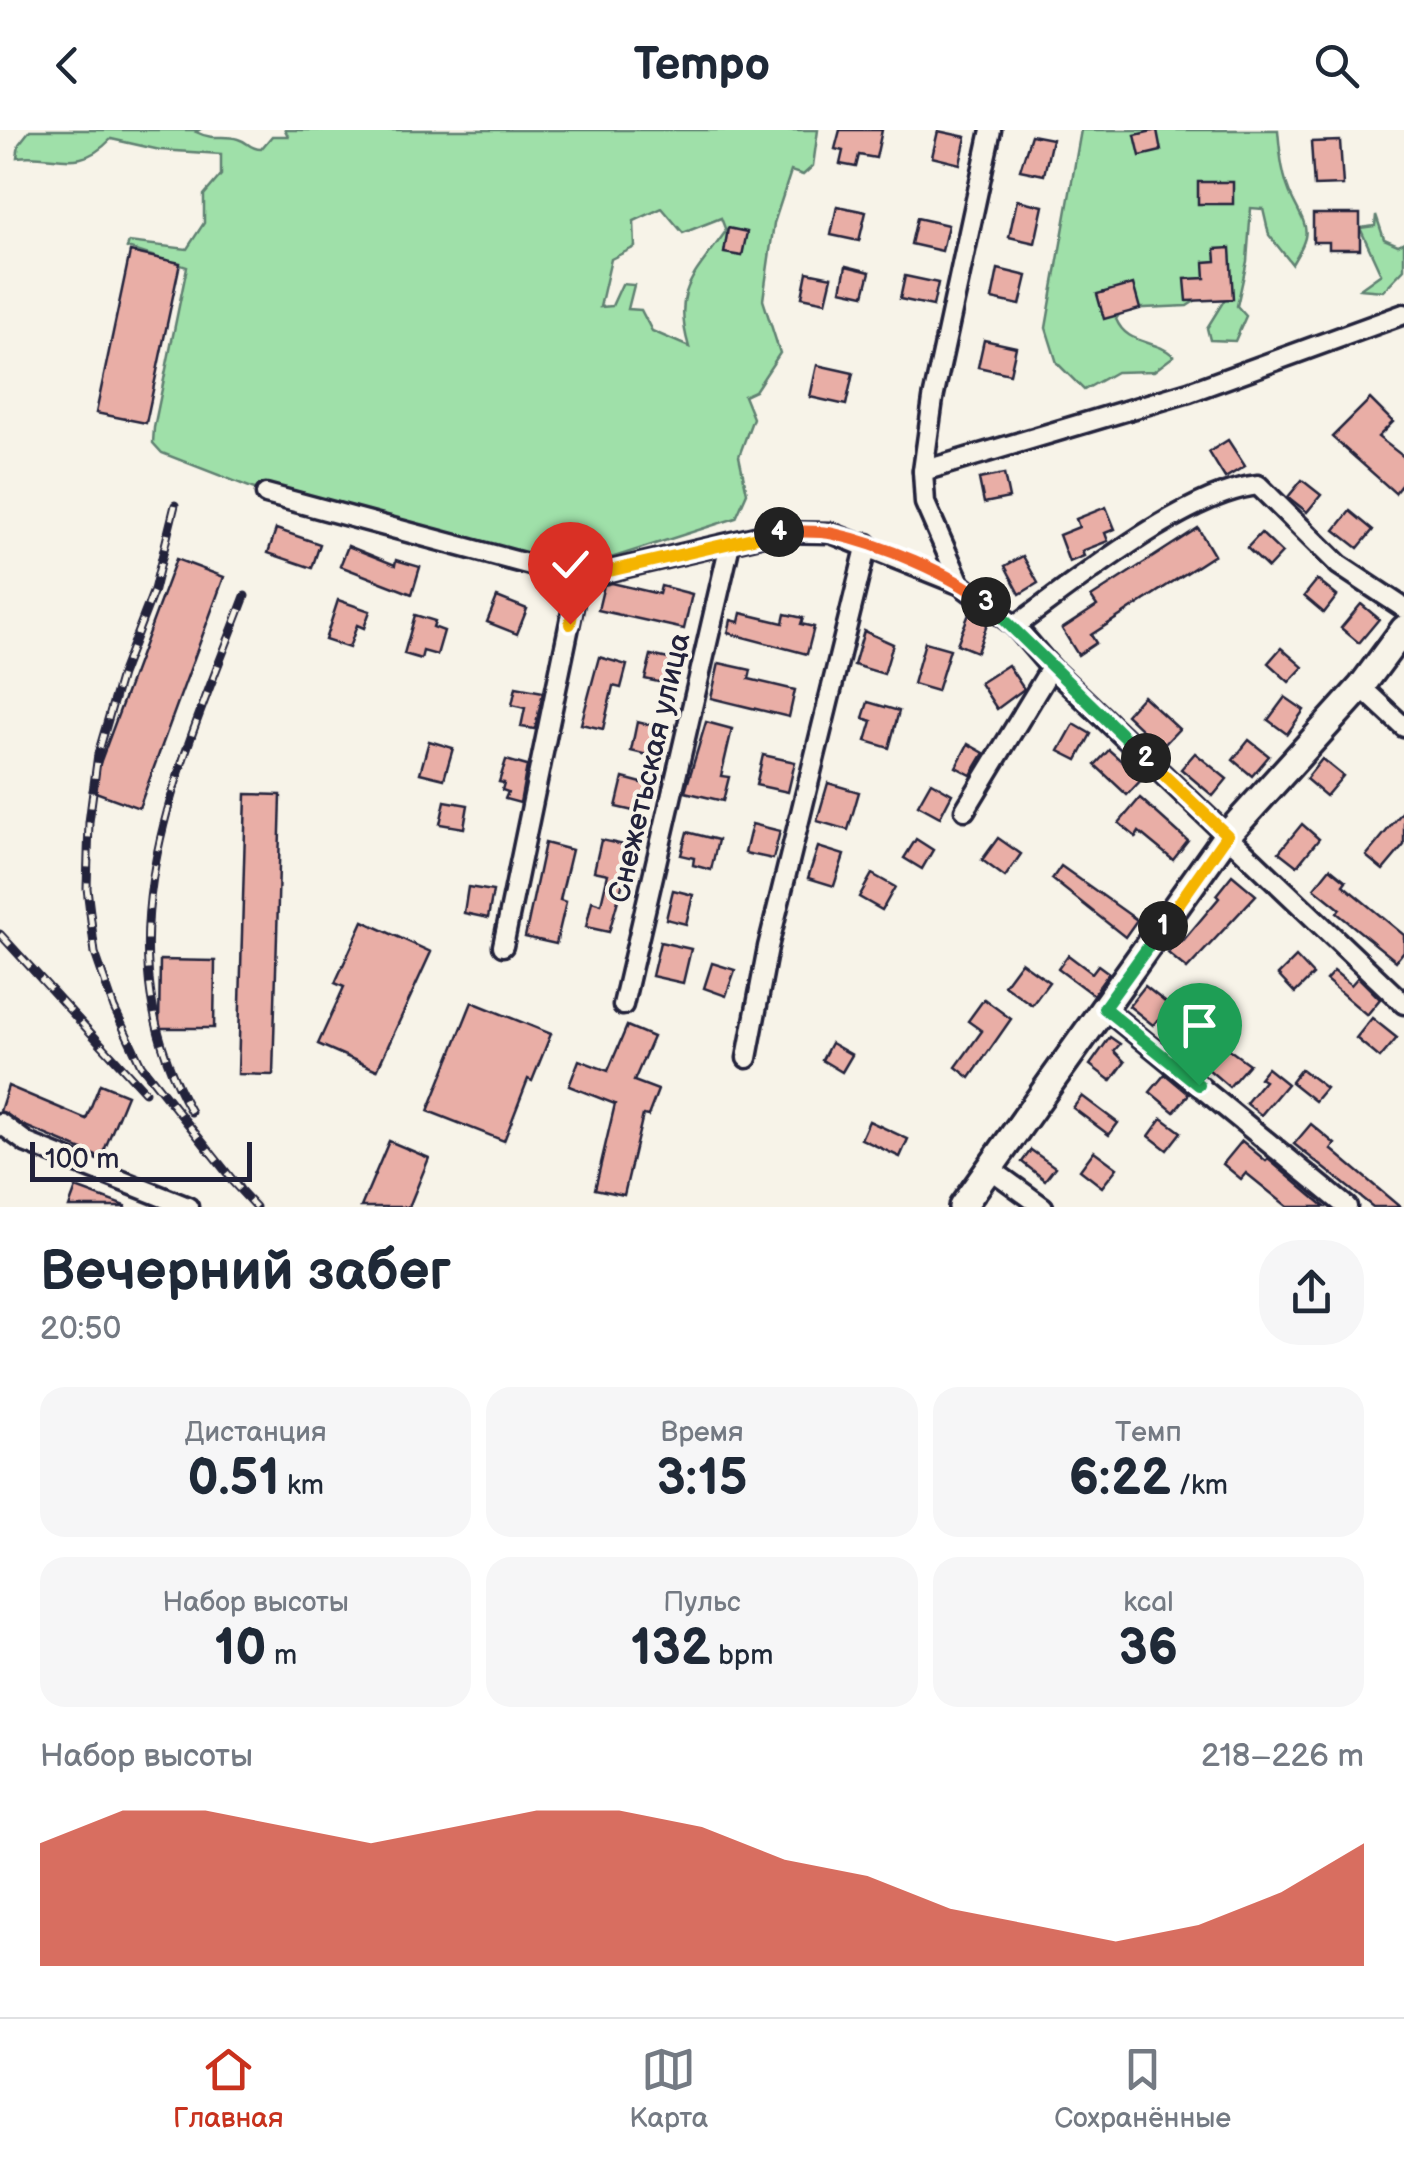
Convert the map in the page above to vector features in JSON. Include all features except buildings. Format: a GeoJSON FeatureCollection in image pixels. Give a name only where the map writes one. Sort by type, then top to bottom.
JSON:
{"type":"FeatureCollection","features":[{"type":"Feature","properties":{"kind":"street"},"geometry":{"type":"LineString","coordinates":[[962,585],[925,503],[923,471],[933,399],[991,130]]}},
{"type":"Feature","properties":{"kind":"street"},"geometry":{"type":"LineString","coordinates":[[923,471],[1189,392],[1404,314]]}},
{"type":"Feature","properties":{"kind":"street"},"geometry":{"type":"LineString","coordinates":[[1015,626],[1136,539],[1233,488],[1258,485],[1339,565],[1404,608]]}},
{"type":"Feature","properties":{"kind":"street"},"geometry":{"type":"LineString","coordinates":[[266,494],[579,578],[777,532],[831,532],[962,585],[1015,626],[1051,668],[1404,1004]]}},
{"type":"Feature","properties":{"kind":"street","name":"Снежетьская улица"},"geometry":{"type":"LineString","coordinates":[[623,1004],[730,544]]}},
{"type":"Feature","properties":{"kind":"street"},"geometry":{"type":"LineString","coordinates":[[747,1058],[772,928],[867,544]]}},
{"type":"Feature","properties":{"kind":"street"},"geometry":{"type":"LineString","coordinates":[[503,946],[579,578]]}},
{"type":"Feature","properties":{"kind":"street"},"geometry":{"type":"LineString","coordinates":[[962,1207],[1227,835],[1361,687],[1404,629]]}},
{"type":"Feature","properties":{"kind":"street"},"geometry":{"type":"LineString","coordinates":[[966,810],[1051,668]]}},
{"type":"Feature","properties":{"kind":"street"},"geometry":{"type":"LineString","coordinates":[[1361,687],[1404,726]]}},
{"type":"Feature","properties":{"kind":"street"},"geometry":{"type":"LineString","coordinates":[[1104,1008],[1348,1207]]}},
{"type":"Feature","properties":{"kind":"street"},"geometry":{"type":"LineString","coordinates":[[0,1123],[27,1143],[188,1207]]}},
{"type":"Feature","properties":{"kind":"street"},"geometry":{"type":"LineString","coordinates":[[992,1170],[1043,1207]]}},
{"type":"Feature","properties":{"kind":"green space"},"geometry":{"type":"Polygon","coordinates":[[[30,130],[199,130],[196,132],[238,139],[261,149],[272,136],[288,136],[285,130],[818,130],[813,166],[803,175],[791,171],[774,223],[763,300],[780,353],[755,391],[744,396],[753,418],[739,456],[747,493],[736,518],[608,559],[574,565],[390,532],[298,506],[162,453],[153,443],[154,428],[187,267],[127,248],[129,242],[187,249],[204,223],[204,195],[221,175],[221,154],[160,150],[111,139],[99,150],[76,159],[17,157],[19,144],[30,130]],[[662,208],[634,221],[635,247],[611,259],[600,307],[612,306],[622,284],[634,285],[628,309],[641,310],[652,331],[689,347],[683,311],[689,284],[726,231],[721,218],[683,233],[662,208]]]}},
{"type":"Feature","properties":{"kind":"green space"},"geometry":{"type":"Polygon","coordinates":[[[1081,130],[1278,130],[1284,174],[1305,225],[1305,238],[1292,264],[1269,235],[1263,209],[1251,208],[1247,261],[1237,306],[1246,316],[1235,341],[1210,340],[1207,328],[1228,294],[1210,291],[1187,306],[1123,309],[1116,319],[1127,334],[1174,356],[1154,371],[1116,372],[1084,390],[1057,363],[1046,328],[1081,130]]]}},
{"type":"Feature","properties":{"kind":"green space"},"geometry":{"type":"Polygon","coordinates":[[[1376,215],[1384,239],[1398,245],[1404,242],[1404,269],[1383,291],[1360,289],[1381,274],[1360,228],[1375,226],[1376,215]]]}},
{"type":"Feature","properties":{"kind":"railway"},"geometry":{"type":"LineString","coordinates":[[175,505],[154,590],[121,675],[98,754],[89,822],[87,888],[95,953],[114,1008],[141,1065],[239,1188]]}},
{"type":"Feature","properties":{"kind":"railway"},"geometry":{"type":"LineString","coordinates":[[191,1112],[163,1047],[149,981],[148,916],[158,851],[174,787],[245,596]]}},
{"type":"Feature","properties":{"kind":"railway"},"geometry":{"type":"LineString","coordinates":[[0,934],[145,1092]]}},
{"type":"Feature","properties":{"kind":"railway"},"geometry":{"type":"LineString","coordinates":[[229,1178],[256,1207]]}},
{"type":"Feature","properties":{"kind":"route"},"geometry":{"type":"LineString","coordinates":[[570,624],[579,578],[777,532],[831,532],[962,585],[981,598],[1015,626],[1051,668],[1227,835],[1104,1008],[1199,1085]]}}]}
